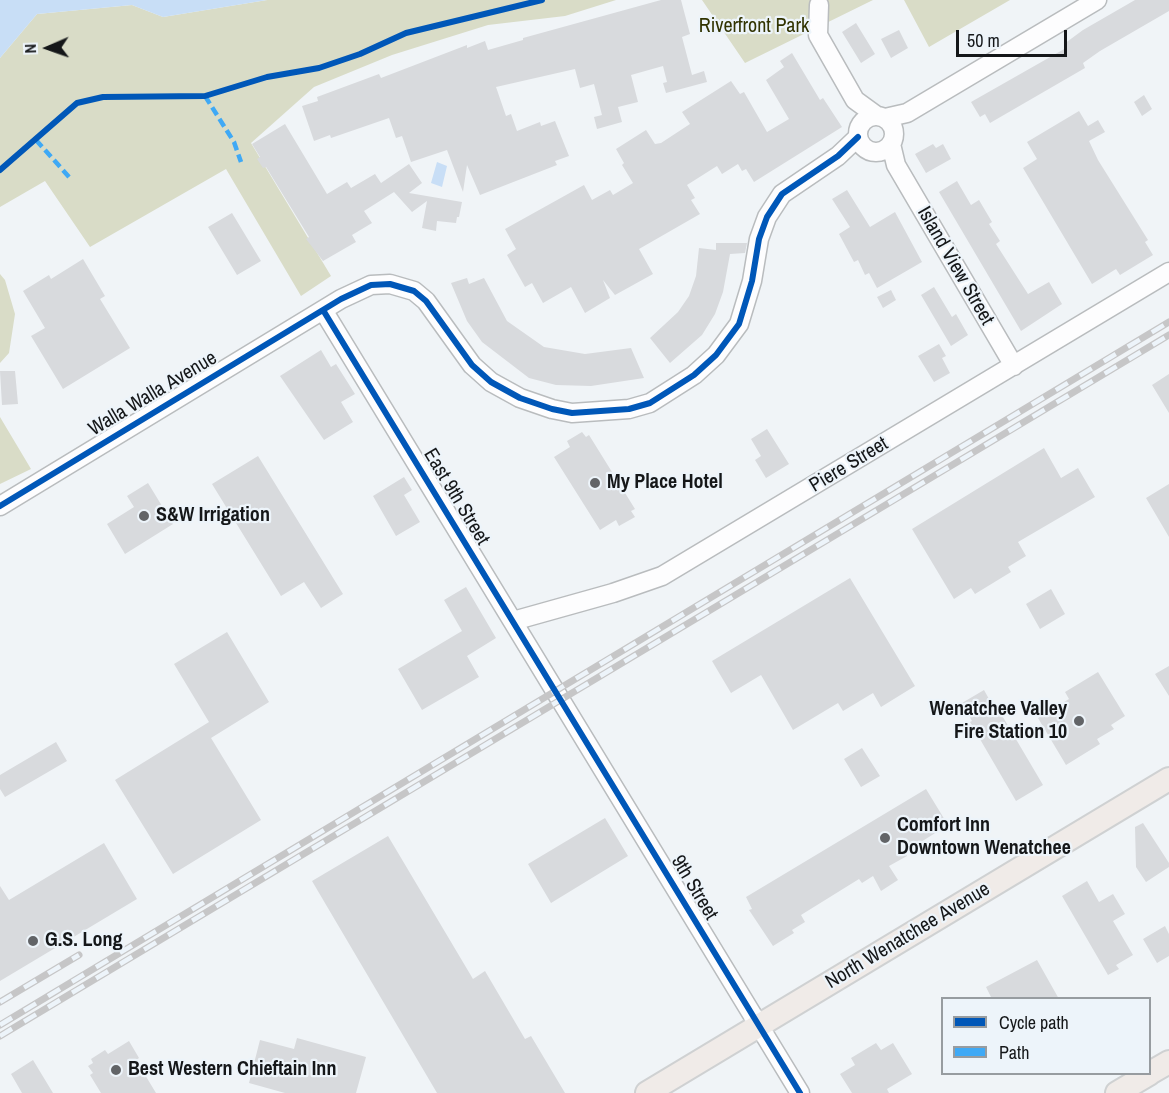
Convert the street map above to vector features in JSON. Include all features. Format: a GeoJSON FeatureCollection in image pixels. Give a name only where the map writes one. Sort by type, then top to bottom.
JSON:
{"type":"FeatureCollection","features":[{"type":"Feature","properties":{"kind":"main road","name":"North Wenatchee Avenue"},"geometry":{"type":"LineString","coordinates":[[648,1093],[1169,779]]}},
{"type":"Feature","properties":{"kind":"main road"},"geometry":{"type":"LineString","coordinates":[[1151,1072],[1169,1062]]}},
{"type":"Feature","properties":{"kind":"main road"},"geometry":{"type":"LineString","coordinates":[[1117,1093],[1146,1075]]}},
{"type":"Feature","properties":{"kind":"street"},"geometry":{"type":"LineString","coordinates":[[876,135],[907,113],[1097,0]]}},
{"type":"Feature","properties":{"kind":"street","name":"Island View Street"},"geometry":{"type":"LineString","coordinates":[[819,4],[818,35],[1014,366]]}},
{"type":"Feature","properties":{"kind":"street","name":"Walla Walla Avenue"},"geometry":{"type":"LineString","coordinates":[[0,506],[323,310],[357,290],[371,285],[401,286],[414,291],[426,301],[472,365],[491,382],[520,398],[573,413],[629,409],[650,403],[671,392],[716,355],[742,315],[752,281],[759,239],[767,217],[782,195],[838,156],[876,135]]}},
{"type":"Feature","properties":{"kind":"street","name":"Piere Street"},"geometry":{"type":"LineString","coordinates":[[513,621],[613,593],[662,576],[1169,272]]}},
{"type":"Feature","properties":{"kind":"street","name":"East 9th Street"},"geometry":{"type":"LineString","coordinates":[[323,310],[561,700]]}},
{"type":"Feature","properties":{"kind":"street","name":"9th Street"},"geometry":{"type":"LineString","coordinates":[[561,700],[800,1093]]}},
{"type":"Feature","properties":{"kind":"green space"},"geometry":{"type":"Polygon","coordinates":[[[267,0],[616,0],[565,16],[488,25],[392,55],[314,87],[251,143],[331,276],[301,296],[226,169],[90,247],[45,181],[0,207],[0,58],[37,14],[132,5],[163,17],[267,0]]]}},
{"type":"Feature","properties":{"kind":"green space","name":"Riverfront Park"},"geometry":{"type":"Polygon","coordinates":[[[702,0],[873,0],[745,63],[702,0]]]}},
{"type":"Feature","properties":{"kind":"green space"},"geometry":{"type":"Polygon","coordinates":[[[904,0],[1010,0],[929,47],[904,0]]]}},
{"type":"Feature","properties":{"kind":"green space"},"geometry":{"type":"Polygon","coordinates":[[[0,274],[5,280],[15,314],[9,353],[0,363],[0,274]]]}},
{"type":"Feature","properties":{"kind":"green space"},"geometry":{"type":"Polygon","coordinates":[[[0,417],[31,469],[0,484],[0,417]]]}},
{"type":"Feature","properties":{"kind":"water"},"geometry":{"type":"Polygon","coordinates":[[[0,0],[267,0],[163,17],[132,5],[37,14],[0,58],[0,0]]]}},
{"type":"Feature","properties":{"kind":"water"},"geometry":{"type":"Polygon","coordinates":[[[437,162],[447,166],[442,187],[431,183],[437,162]]]}},
{"type":"Feature","properties":{"kind":"building"},"geometry":{"type":"Polygon","coordinates":[[[661,0],[681,0],[690,34],[682,37],[692,75],[704,71],[707,82],[666,93],[663,83],[667,82],[663,66],[631,75],[638,102],[618,107],[622,122],[597,129],[594,117],[602,115],[594,84],[580,88],[575,69],[496,87],[506,116],[511,114],[517,131],[540,122],[541,126],[555,121],[569,156],[555,161],[557,165],[480,195],[467,165],[463,192],[447,150],[411,162],[402,136],[396,138],[389,118],[331,138],[330,135],[314,141],[302,106],[318,101],[317,97],[379,74],[381,78],[467,45],[467,48],[485,41],[488,50],[523,40],[523,38],[661,0]]]}},
{"type":"Feature","properties":{"kind":"building"},"geometry":{"type":"Polygon","coordinates":[[[1135,0],[1169,0],[1169,11],[1100,51],[1083,63],[1085,68],[990,123],[985,114],[980,117],[971,102],[1066,48],[1064,44],[1083,30],[1135,0]]]}},
{"type":"Feature","properties":{"kind":"building"},"geometry":{"type":"Polygon","coordinates":[[[856,23],[875,54],[861,63],[842,32],[856,23]]]}},
{"type":"Feature","properties":{"kind":"building"},"geometry":{"type":"Polygon","coordinates":[[[899,30],[908,48],[891,58],[881,39],[899,30]]]}},
{"type":"Feature","properties":{"kind":"building"},"geometry":{"type":"Polygon","coordinates":[[[792,53],[820,100],[823,98],[842,127],[754,182],[746,169],[742,171],[738,164],[722,174],[717,166],[687,185],[695,198],[691,200],[700,214],[639,249],[653,274],[615,295],[603,280],[610,298],[585,313],[571,287],[543,303],[532,283],[525,287],[507,255],[516,249],[505,229],[584,185],[592,200],[610,190],[613,195],[633,183],[616,149],[646,130],[655,144],[661,143],[690,124],[682,112],[731,81],[740,94],[744,92],[767,132],[789,119],[766,80],[784,67],[780,61],[792,53]]]}},
{"type":"Feature","properties":{"kind":"building"},"geometry":{"type":"Polygon","coordinates":[[[1144,95],[1152,109],[1142,116],[1134,102],[1144,95]]]}},
{"type":"Feature","properties":{"kind":"building"},"geometry":{"type":"Polygon","coordinates":[[[1079,111],[1088,126],[1098,120],[1105,132],[1089,141],[1098,160],[1148,240],[1145,242],[1153,255],[1120,275],[1116,269],[1092,284],[1023,168],[1037,159],[1027,142],[1079,111]]]}},
{"type":"Feature","properties":{"kind":"building"},"geometry":{"type":"Polygon","coordinates":[[[285,124],[327,194],[347,182],[351,188],[375,174],[381,183],[409,164],[422,183],[409,193],[462,202],[456,223],[437,221],[436,231],[422,228],[427,201],[412,212],[394,192],[364,211],[372,223],[352,235],[356,242],[323,261],[306,239],[309,237],[266,167],[263,168],[257,159],[260,157],[252,144],[285,124]]]}},
{"type":"Feature","properties":{"kind":"building"},"geometry":{"type":"Polygon","coordinates":[[[933,144],[936,148],[943,144],[951,159],[926,173],[915,154],[933,144]]]}},
{"type":"Feature","properties":{"kind":"building"},"geometry":{"type":"Polygon","coordinates":[[[957,181],[971,205],[979,200],[992,222],[989,224],[1000,241],[996,244],[1028,294],[1049,282],[1062,304],[1021,331],[939,192],[957,181]]]}},
{"type":"Feature","properties":{"kind":"building"},"geometry":{"type":"Polygon","coordinates":[[[847,190],[870,227],[895,212],[922,262],[877,288],[869,273],[865,275],[858,260],[854,262],[839,234],[850,227],[832,199],[847,190]]]}},
{"type":"Feature","properties":{"kind":"building"},"geometry":{"type":"Polygon","coordinates":[[[232,213],[261,261],[237,275],[208,227],[232,213]]]}},
{"type":"Feature","properties":{"kind":"building"},"geometry":{"type":"Polygon","coordinates":[[[716,243],[747,243],[745,253],[730,254],[723,292],[715,314],[702,335],[670,363],[650,338],[678,312],[689,296],[696,276],[699,248],[716,250],[716,243]]]}},
{"type":"Feature","properties":{"kind":"building"},"geometry":{"type":"Polygon","coordinates":[[[83,259],[105,296],[100,299],[130,348],[63,389],[31,336],[45,328],[23,291],[49,275],[51,279],[83,259]]]}},
{"type":"Feature","properties":{"kind":"building"},"geometry":{"type":"Polygon","coordinates":[[[467,278],[469,284],[484,278],[507,321],[544,347],[585,354],[631,348],[644,378],[591,386],[556,385],[529,378],[482,342],[467,321],[451,283],[467,278]]]}},
{"type":"Feature","properties":{"kind":"building"},"geometry":{"type":"Polygon","coordinates":[[[934,287],[952,317],[956,314],[968,335],[951,346],[921,295],[934,287]]]}},
{"type":"Feature","properties":{"kind":"building"},"geometry":{"type":"Polygon","coordinates":[[[891,290],[896,300],[883,308],[877,297],[891,290]]]}},
{"type":"Feature","properties":{"kind":"building"},"geometry":{"type":"Polygon","coordinates":[[[939,344],[946,356],[942,358],[950,373],[934,382],[918,356],[939,344]]]}},
{"type":"Feature","properties":{"kind":"building"},"geometry":{"type":"Polygon","coordinates":[[[321,350],[331,367],[336,364],[355,394],[341,402],[353,422],[324,440],[280,376],[321,350]]]}},
{"type":"Feature","properties":{"kind":"building"},"geometry":{"type":"Polygon","coordinates":[[[0,371],[15,371],[18,404],[2,405],[0,371]]]}},
{"type":"Feature","properties":{"kind":"building"},"geometry":{"type":"Polygon","coordinates":[[[1169,374],[1169,413],[1152,385],[1169,374]]]}},
{"type":"Feature","properties":{"kind":"building"},"geometry":{"type":"Polygon","coordinates":[[[767,429],[789,464],[766,478],[755,460],[761,456],[751,439],[767,429]]]}},
{"type":"Feature","properties":{"kind":"building","name":"My Place Hotel"},"geometry":{"type":"Polygon","coordinates":[[[582,432],[586,437],[589,435],[635,509],[631,511],[635,517],[619,526],[616,520],[600,530],[554,457],[570,447],[567,441],[582,432]]]}},
{"type":"Feature","properties":{"kind":"building"},"geometry":{"type":"Polygon","coordinates":[[[1044,448],[1061,478],[1078,468],[1095,497],[1018,542],[1026,556],[1008,567],[1011,572],[975,594],[971,588],[954,599],[912,529],[1044,448]]]}},
{"type":"Feature","properties":{"kind":"building"},"geometry":{"type":"Polygon","coordinates":[[[258,456],[343,594],[321,608],[304,582],[281,596],[212,484],[258,456]]]}},
{"type":"Feature","properties":{"kind":"building"},"geometry":{"type":"Polygon","coordinates":[[[404,477],[412,490],[404,495],[420,522],[396,536],[373,496],[404,477]]]}},
{"type":"Feature","properties":{"kind":"building","name":"S&W Irrigation"},"geometry":{"type":"Polygon","coordinates":[[[148,483],[173,524],[125,554],[107,524],[134,507],[127,496],[148,483]]]}},
{"type":"Feature","properties":{"kind":"building"},"geometry":{"type":"Polygon","coordinates":[[[1169,484],[1169,537],[1146,498],[1169,484]]]}},
{"type":"Feature","properties":{"kind":"building"},"geometry":{"type":"Polygon","coordinates":[[[850,578],[915,686],[881,707],[873,693],[843,711],[838,703],[793,730],[761,675],[731,693],[712,661],[850,578]]]}},
{"type":"Feature","properties":{"kind":"building"},"geometry":{"type":"Polygon","coordinates":[[[466,587],[496,638],[467,656],[479,677],[422,710],[398,669],[462,631],[444,600],[466,587]]]}},
{"type":"Feature","properties":{"kind":"building"},"geometry":{"type":"Polygon","coordinates":[[[1051,589],[1065,614],[1040,629],[1026,604],[1051,589]]]}},
{"type":"Feature","properties":{"kind":"building"},"geometry":{"type":"Polygon","coordinates":[[[227,632],[269,702],[211,738],[261,820],[173,874],[115,780],[209,722],[174,664],[227,632]]]}},
{"type":"Feature","properties":{"kind":"building"},"geometry":{"type":"Polygon","coordinates":[[[1169,666],[1169,696],[1155,674],[1169,666]]]}},
{"type":"Feature","properties":{"kind":"building","name":"Wenatchee Valley Fire Station 10"},"geometry":{"type":"Polygon","coordinates":[[[1098,672],[1125,716],[1111,725],[1114,729],[1097,739],[1100,744],[1066,765],[1038,718],[1069,699],[1065,692],[1098,672]]]}},
{"type":"Feature","properties":{"kind":"building"},"geometry":{"type":"Polygon","coordinates":[[[984,690],[994,708],[997,707],[1043,785],[1016,801],[970,722],[972,721],[962,703],[984,690]]]}},
{"type":"Feature","properties":{"kind":"building"},"geometry":{"type":"Polygon","coordinates":[[[56,742],[67,761],[5,797],[0,789],[0,775],[56,742]]]}},
{"type":"Feature","properties":{"kind":"building"},"geometry":{"type":"Polygon","coordinates":[[[862,748],[880,776],[861,787],[844,759],[862,748]]]}},
{"type":"Feature","properties":{"kind":"building","name":"Comfort Inn Downtown Wenatchee"},"geometry":{"type":"Polygon","coordinates":[[[926,789],[948,825],[905,852],[907,856],[889,866],[898,880],[881,891],[873,876],[862,883],[859,879],[801,915],[805,922],[792,930],[794,933],[773,946],[749,910],[752,909],[746,897],[926,789]]]}},
{"type":"Feature","properties":{"kind":"building"},"geometry":{"type":"Polygon","coordinates":[[[605,818],[628,856],[551,903],[528,864],[605,818]]]}},
{"type":"Feature","properties":{"kind":"building"},"geometry":{"type":"Polygon","coordinates":[[[1143,823],[1169,863],[1169,867],[1146,882],[1136,867],[1135,827],[1143,823]]]}},
{"type":"Feature","properties":{"kind":"building"},"geometry":{"type":"Polygon","coordinates":[[[388,836],[473,979],[485,971],[525,1039],[531,1036],[565,1093],[437,1093],[312,881],[388,836]]]}},
{"type":"Feature","properties":{"kind":"building","name":"G.S. Long"},"geometry":{"type":"Polygon","coordinates":[[[104,843],[137,899],[0,981],[0,886],[9,900],[104,843]]]}},
{"type":"Feature","properties":{"kind":"building"},"geometry":{"type":"Polygon","coordinates":[[[1087,881],[1099,902],[1113,894],[1125,914],[1113,921],[1133,955],[1116,965],[1119,969],[1108,975],[1062,896],[1087,881]]]}},
{"type":"Feature","properties":{"kind":"building"},"geometry":{"type":"Polygon","coordinates":[[[1165,926],[1169,934],[1169,956],[1157,963],[1143,939],[1165,926]]]}},
{"type":"Feature","properties":{"kind":"building"},"geometry":{"type":"Polygon","coordinates":[[[1037,960],[1058,997],[991,997],[986,987],[1037,960]]]}},
{"type":"Feature","properties":{"kind":"building"},"geometry":{"type":"Polygon","coordinates":[[[297,1038],[366,1057],[356,1093],[285,1093],[249,1083],[260,1040],[294,1049],[297,1038]]]}},
{"type":"Feature","properties":{"kind":"building","name":"Best Western Chieftain Inn"},"geometry":{"type":"Polygon","coordinates":[[[129,1041],[139,1058],[136,1060],[156,1093],[101,1093],[90,1075],[93,1073],[88,1066],[93,1063],[91,1059],[105,1050],[108,1054],[129,1041]]]}},
{"type":"Feature","properties":{"kind":"building"},"geometry":{"type":"Polygon","coordinates":[[[876,1043],[881,1050],[893,1043],[912,1074],[887,1089],[889,1093],[852,1093],[840,1074],[855,1065],[851,1058],[876,1043]]]}},
{"type":"Feature","properties":{"kind":"building"},"geometry":{"type":"Polygon","coordinates":[[[33,1060],[53,1093],[22,1093],[11,1074],[33,1060]]]}},
{"type":"Feature","properties":{"kind":"railway"},"geometry":{"type":"LineString","coordinates":[[0,1025],[1169,322]]}},
{"type":"Feature","properties":{"kind":"railway"},"geometry":{"type":"LineString","coordinates":[[0,1036],[1169,335]]}},
{"type":"Feature","properties":{"kind":"railway"},"geometry":{"type":"LineString","coordinates":[[0,1002],[79,955]]}},
{"type":"Feature","properties":{"kind":"marked path"},"geometry":{"type":"LineString","coordinates":[[205,96],[234,142],[241,162]]}},
{"type":"Feature","properties":{"kind":"marked path"},"geometry":{"type":"LineString","coordinates":[[36,140],[70,178]]}},
{"type":"Feature","properties":{"kind":"cycle path"},"geometry":{"type":"LineString","coordinates":[[0,170],[77,103],[103,97],[205,96],[267,77],[319,68],[360,54],[406,33],[542,0]]}},
{"type":"Feature","properties":{"kind":"cycle path"},"geometry":{"type":"LineString","coordinates":[[0,506],[341,299],[371,285],[390,284],[414,291],[426,301],[472,365],[491,382],[520,398],[572,413],[629,409],[650,403],[694,375],[716,355],[739,324],[752,281],[759,239],[767,217],[782,194],[838,156],[858,137]]}},
{"type":"Feature","properties":{"kind":"cycle path"},"geometry":{"type":"LineString","coordinates":[[323,310],[800,1093]]}},
{"type":"Feature","properties":{"kind":"place","name":"My Place Hotel"},"geometry":{"type":"Point","coordinates":[595,483]}},
{"type":"Feature","properties":{"kind":"place","name":"S&W Irrigation"},"geometry":{"type":"Point","coordinates":[144,516]}},
{"type":"Feature","properties":{"kind":"place","name":"Wenatchee Valley Fire Station 10"},"geometry":{"type":"Point","coordinates":[1079,721]}},
{"type":"Feature","properties":{"kind":"place","name":"Comfort Inn Downtown Wenatchee"},"geometry":{"type":"Point","coordinates":[885,838]}},
{"type":"Feature","properties":{"kind":"place","name":"G.S. Long"},"geometry":{"type":"Point","coordinates":[33,941]}},
{"type":"Feature","properties":{"kind":"place","name":"Best Western Chieftain Inn"},"geometry":{"type":"Point","coordinates":[116,1070]}}]}
